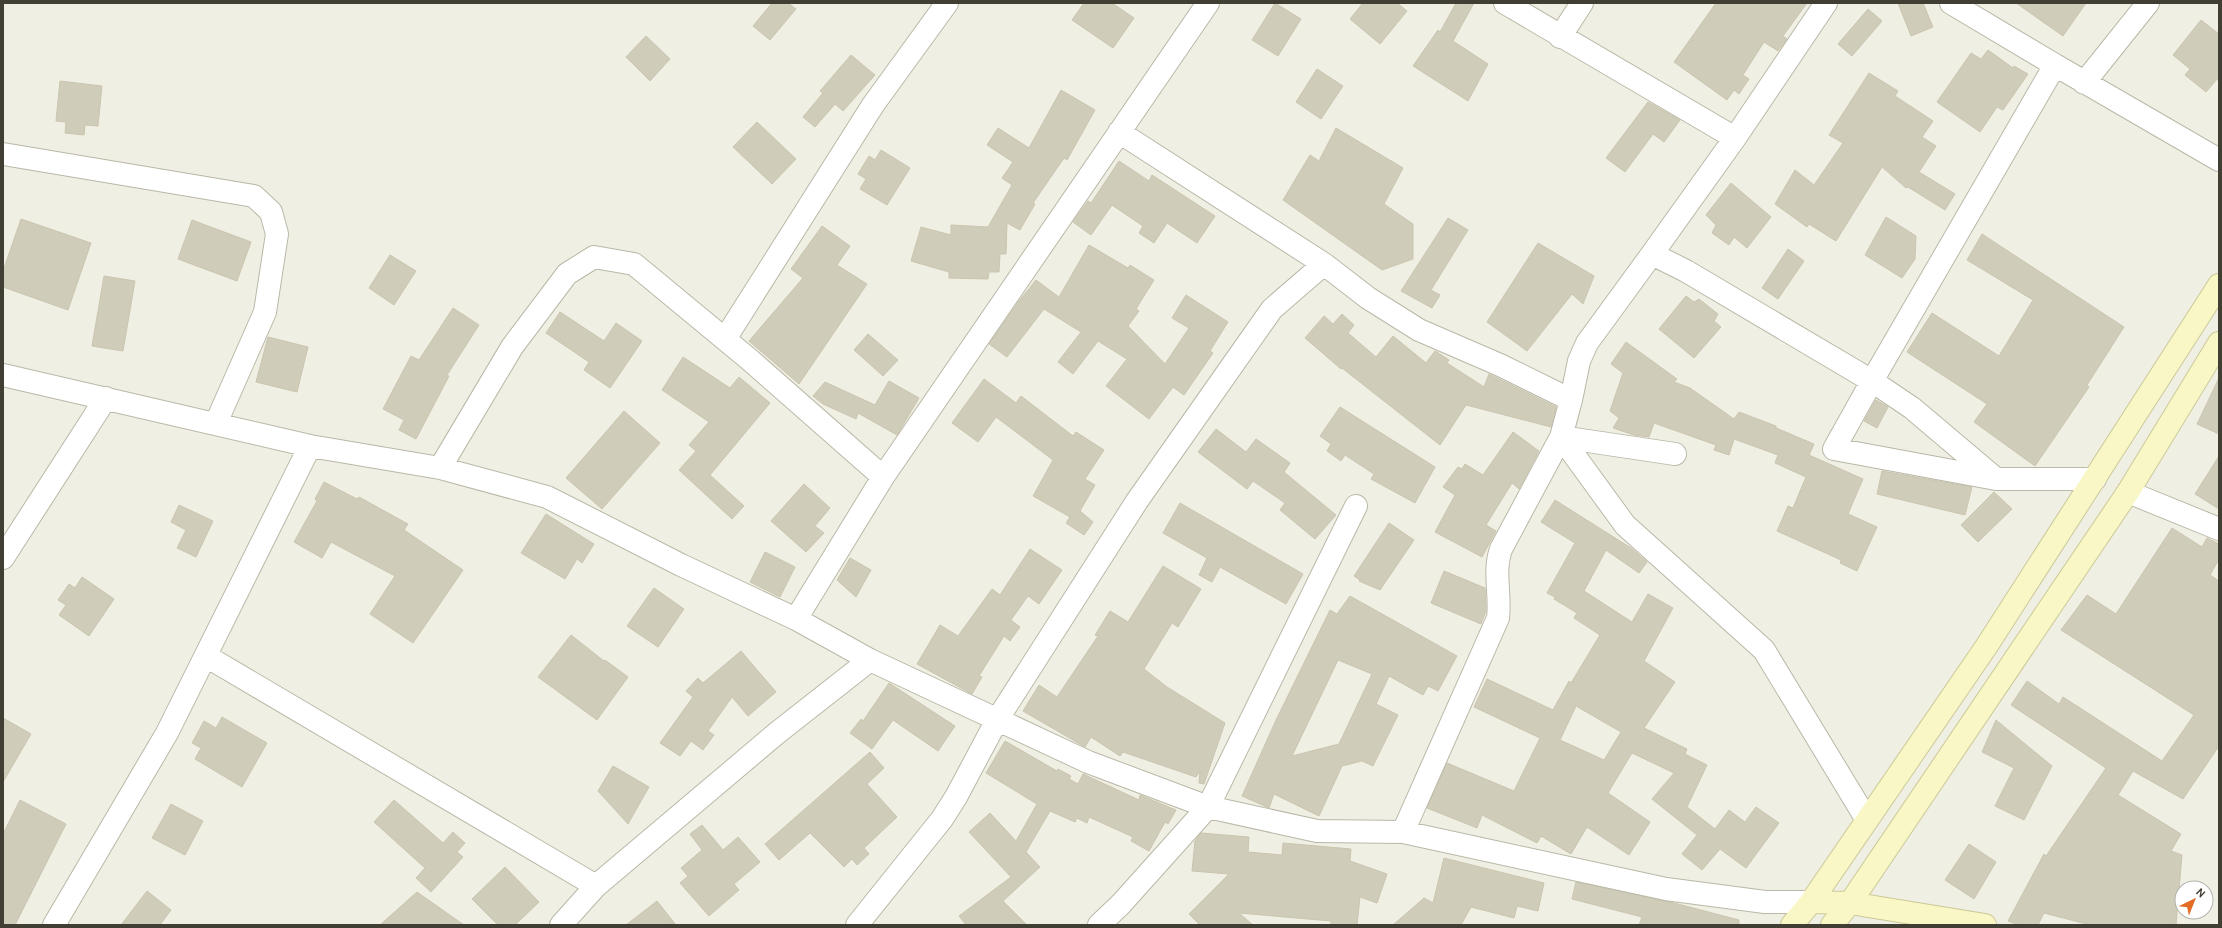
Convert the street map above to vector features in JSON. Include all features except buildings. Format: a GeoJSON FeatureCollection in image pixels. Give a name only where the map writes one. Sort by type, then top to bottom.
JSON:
{"type":"FeatureCollection","features":[{"type":"Feature","properties":{"kind":"street"},"geometry":{"type":"LineString","coordinates":[[725,339],[873,105],[948,3]]}},
{"type":"Feature","properties":{"kind":"street"},"geometry":{"type":"LineString","coordinates":[[796,619],[883,477],[1208,3]]}},
{"type":"Feature","properties":{"kind":"street"},"geometry":{"type":"LineString","coordinates":[[1505,3],[1560,37],[1736,138]]}},
{"type":"Feature","properties":{"kind":"street"},"geometry":{"type":"LineString","coordinates":[[1560,37],[1582,3]]}},
{"type":"Feature","properties":{"kind":"street"},"geometry":{"type":"LineString","coordinates":[[1403,832],[1498,618],[1500,602],[1497,561],[1501,549],[1561,436],[1571,400],[1579,361],[1587,343],[1736,138],[1826,3]]}},
{"type":"Feature","properties":{"kind":"street"},"geometry":{"type":"LineString","coordinates":[[1951,3],[2084,83],[2219,160]]}},
{"type":"Feature","properties":{"kind":"street"},"geometry":{"type":"LineString","coordinates":[[2084,83],[2148,3]]}},
{"type":"Feature","properties":{"kind":"street"},"geometry":{"type":"LineString","coordinates":[[2055,65],[1834,449],[1996,480],[2095,479]]}},
{"type":"Feature","properties":{"kind":"street"},"geometry":{"type":"LineString","coordinates":[[1119,132],[1324,264],[1368,298],[1419,330],[1500,365],[1571,400]]}},
{"type":"Feature","properties":{"kind":"street"},"geometry":{"type":"LineString","coordinates":[[3,154],[254,196],[272,212],[277,234],[265,312],[216,423]]}},
{"type":"Feature","properties":{"kind":"street"},"geometry":{"type":"LineString","coordinates":[[1652,254],[1686,271],[1872,381],[1912,408],[1996,480]]}},
{"type":"Feature","properties":{"kind":"street"},"geometry":{"type":"LineString","coordinates":[[440,468],[512,347],[567,274],[594,257],[634,264],[725,339],[883,477]]}},
{"type":"Feature","properties":{"kind":"street"},"geometry":{"type":"LineString","coordinates":[[857,925],[942,819],[997,720],[1137,501],[1272,309],[1324,264]]}},
{"type":"Feature","properties":{"kind":"street"},"geometry":{"type":"LineString","coordinates":[[1792,925],[1811,902],[1986,646],[2219,285]]}},
{"type":"Feature","properties":{"kind":"street"},"geometry":{"type":"LineString","coordinates":[[1832,925],[1850,903],[2128,492],[2219,343]]}},
{"type":"Feature","properties":{"kind":"street"},"geometry":{"type":"LineString","coordinates":[[3,375],[216,423],[310,446],[440,468],[547,497],[681,565],[796,619],[870,660],[997,720],[1088,762],[1208,807],[1317,832],[1403,832],[1666,889],[1765,902],[1850,903],[1985,925]]}},
{"type":"Feature","properties":{"kind":"street"},"geometry":{"type":"LineString","coordinates":[[3,558],[106,398]]}},
{"type":"Feature","properties":{"kind":"street"},"geometry":{"type":"LineString","coordinates":[[1561,436],[1675,454]]}},
{"type":"Feature","properties":{"kind":"street"},"geometry":{"type":"LineString","coordinates":[[1561,436],[1625,525],[1764,650],[1867,820]]}},
{"type":"Feature","properties":{"kind":"street"},"geometry":{"type":"LineString","coordinates":[[54,925],[167,733],[310,446]]}},
{"type":"Feature","properties":{"kind":"street"},"geometry":{"type":"LineString","coordinates":[[2128,492],[2219,529]]}},
{"type":"Feature","properties":{"kind":"street"},"geometry":{"type":"LineString","coordinates":[[1098,925],[1121,904],[1208,807],[1356,506]]}},
{"type":"Feature","properties":{"kind":"street"},"geometry":{"type":"LineString","coordinates":[[206,656],[596,886]]}},
{"type":"Feature","properties":{"kind":"street"},"geometry":{"type":"LineString","coordinates":[[561,925],[596,886],[777,733],[870,660]]}}]}
